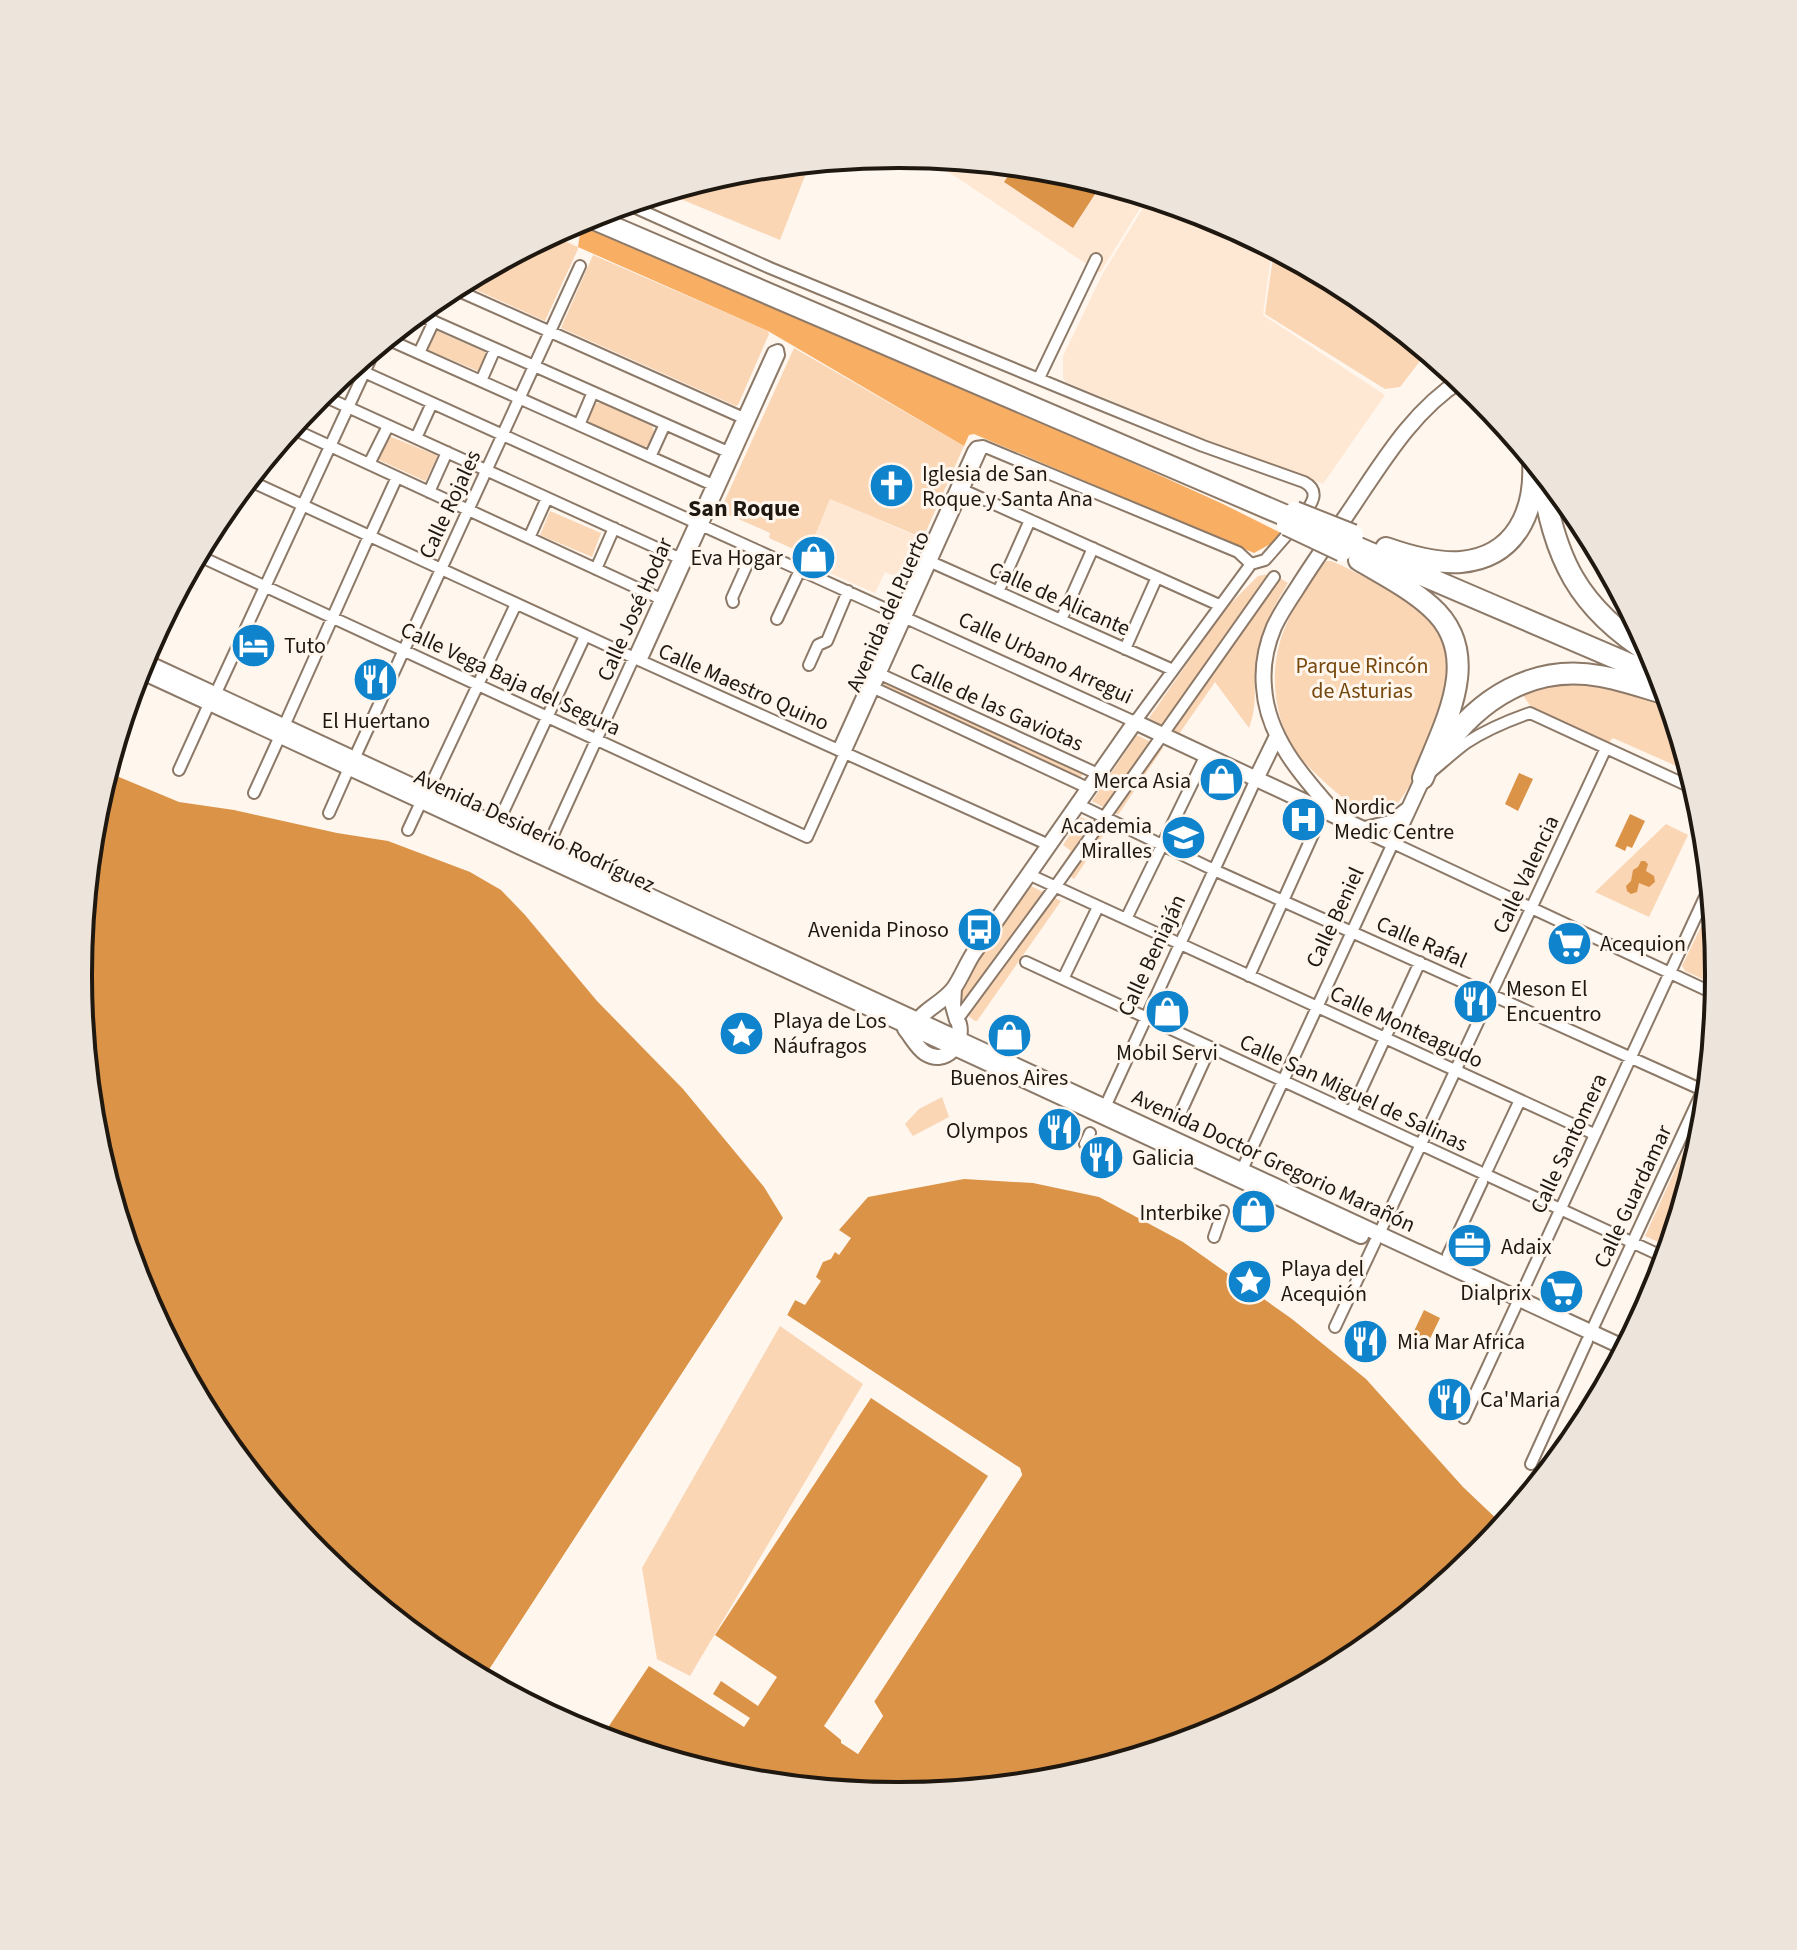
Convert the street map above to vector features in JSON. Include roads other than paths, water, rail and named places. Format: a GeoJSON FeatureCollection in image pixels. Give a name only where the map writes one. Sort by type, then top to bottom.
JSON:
{"type":"FeatureCollection","features":[{"type":"Feature","properties":{"kind":"highway"},"geometry":{"type":"LineString","coordinates":[[606,224],[1291,518]]}},
{"type":"Feature","properties":{"kind":"highway"},"geometry":{"type":"LineString","coordinates":[[1135,452],[1158,457],[1347,543],[1646,671]]}},
{"type":"Feature","properties":{"kind":"highway"},"geometry":{"type":"LineString","coordinates":[[1347,543],[1439,561],[1463,562],[1485,556],[1511,538],[1526,515],[1534,479]]}},
{"type":"Feature","properties":{"kind":"highway"},"geometry":{"type":"LineString","coordinates":[[1546,495],[1564,564],[1576,584],[1608,622],[1633,642]]}},
{"type":"Feature","properties":{"kind":"highway"},"geometry":{"type":"LineString","coordinates":[[1347,543],[1387,577],[1429,605],[1453,637],[1459,666],[1456,689],[1423,778]]}},
{"type":"Feature","properties":{"kind":"highway"},"geometry":{"type":"LineString","coordinates":[[1423,778],[1471,715],[1501,693],[1531,680],[1585,674],[1653,690]]}},
{"type":"Feature","properties":{"kind":"street"},"geometry":{"type":"LineString","coordinates":[[644,209],[658,219]]}},
{"type":"Feature","properties":{"kind":"street"},"geometry":{"type":"LineString","coordinates":[[641,211],[770,268],[1203,446],[1309,484],[1314,495],[1306,512],[1281,543],[1265,560],[1251,564],[1219,605],[1028,874],[973,954],[954,988],[931,1010]]}},
{"type":"Feature","properties":{"kind":"street"},"geometry":{"type":"LineString","coordinates":[[1039,378],[1096,259]]}},
{"type":"Feature","properties":{"kind":"street","name":"Calle Rojales"},"geometry":{"type":"LineString","coordinates":[[329,813],[580,266]]}},
{"type":"Feature","properties":{"kind":"street"},"geometry":{"type":"LineString","coordinates":[[466,294],[746,420]]}},
{"type":"Feature","properties":{"kind":"street"},"geometry":{"type":"LineString","coordinates":[[429,319],[728,452]]}},
{"type":"Feature","properties":{"kind":"street"},"geometry":{"type":"LineString","coordinates":[[419,353],[434,321]]}},
{"type":"Feature","properties":{"kind":"street"},"geometry":{"type":"LineString","coordinates":[[398,344],[713,485]]}},
{"type":"Feature","properties":{"kind":"street"},"geometry":{"type":"LineString","coordinates":[[481,381],[495,349]]}},
{"type":"Feature","properties":{"kind":"street","name":"Calle José Hodar"},"geometry":{"type":"LineString","coordinates":[[547,848],[637,660],[699,524],[746,420],[773,352],[778,350],[779,355],[746,420],[728,452],[713,485],[699,524],[679,558],[637,660]]}},
{"type":"Feature","properties":{"kind":"street"},"geometry":{"type":"LineString","coordinates":[[179,770],[365,372]]}},
{"type":"Feature","properties":{"kind":"street","name":"Calle Urbano Arregui"},"geometry":{"type":"LineString","coordinates":[[365,372],[1135,722],[1704,989]]}},
{"type":"Feature","properties":{"kind":"street"},"geometry":{"type":"LineString","coordinates":[[1339,817],[1288,756],[1277,736],[1267,709],[1263,683],[1269,640],[1314,561],[1413,422],[1450,388]]}},
{"type":"Feature","properties":{"kind":"street"},"geometry":{"type":"LineString","coordinates":[[579,425],[593,392]]}},
{"type":"Feature","properties":{"kind":"street"},"geometry":{"type":"LineString","coordinates":[[333,401],[679,558]]}},
{"type":"Feature","properties":{"kind":"street"},"geometry":{"type":"LineString","coordinates":[[416,438],[432,403]]}},
{"type":"Feature","properties":{"kind":"street"},"geometry":{"type":"LineString","coordinates":[[650,457],[665,424]]}},
{"type":"Feature","properties":{"kind":"street"},"geometry":{"type":"LineString","coordinates":[[369,464],[388,426]]}},
{"type":"Feature","properties":{"kind":"street"},"geometry":{"type":"LineString","coordinates":[[302,433],[661,599]]}},
{"type":"Feature","properties":{"kind":"street"},"geometry":{"type":"LineString","coordinates":[[978,449],[1238,552],[1251,564]]}},
{"type":"Feature","properties":{"kind":"street","name":"Avenida del Puerto"},"geometry":{"type":"LineString","coordinates":[[841,752],[874,688],[902,616],[931,562],[978,449]]}},
{"type":"Feature","properties":{"kind":"street","name":"Avenida del Puerto"},"geometry":{"type":"LineString","coordinates":[[807,837],[841,752],[978,449]]}},
{"type":"Feature","properties":{"kind":"street"},"geometry":{"type":"LineString","coordinates":[[429,492],[447,452]]}},
{"type":"Feature","properties":{"kind":"street"},"geometry":{"type":"LineString","coordinates":[[254,793],[397,477]]}},
{"type":"Feature","properties":{"kind":"street","name":"Calle Maestro Quino"},"geometry":{"type":"LineString","coordinates":[[258,485],[637,660],[1049,845]]}},
{"type":"Feature","properties":{"kind":"street"},"geometry":{"type":"LineString","coordinates":[[963,490],[1219,605]]}},
{"type":"Feature","properties":{"kind":"street"},"geometry":{"type":"LineString","coordinates":[[529,538],[547,498]]}},
{"type":"Feature","properties":{"kind":"street"},"geometry":{"type":"LineString","coordinates":[[998,592],[1030,520]]}},
{"type":"Feature","properties":{"kind":"street"},"geometry":{"type":"LineString","coordinates":[[596,569],[614,528]]}},
{"type":"Feature","properties":{"kind":"street"},"geometry":{"type":"LineString","coordinates":[[1061,620],[1093,548]]}},
{"type":"Feature","properties":{"kind":"street"},"geometry":{"type":"LineString","coordinates":[[733,602],[732,598],[754,549]]}},
{"type":"Feature","properties":{"kind":"street","name":"Calle Vega Baja del Segura"},"geometry":{"type":"LineString","coordinates":[[208,560],[807,837]]}},
{"type":"Feature","properties":{"kind":"street","name":"Calle de Alicante"},"geometry":{"type":"LineString","coordinates":[[931,562],[1173,670]]}},
{"type":"Feature","properties":{"kind":"street"},"geometry":{"type":"LineString","coordinates":[[777,619],[800,570]]}},
{"type":"Feature","properties":{"kind":"street"},"geometry":{"type":"LineString","coordinates":[[1125,649],[1157,577]]}},
{"type":"Feature","properties":{"kind":"street"},"geometry":{"type":"LineString","coordinates":[[961,1036],[948,1012],[937,1009],[923,1014],[910,1025],[924,1053],[934,1057],[945,1055],[961,1036],[1055,887],[1274,577]]}},
{"type":"Feature","properties":{"kind":"street"},"geometry":{"type":"LineString","coordinates":[[809,665],[818,645],[827,641],[848,591]]}},
{"type":"Feature","properties":{"kind":"street"},"geometry":{"type":"LineString","coordinates":[[408,830],[516,604]]}},
{"type":"Feature","properties":{"kind":"street"},"geometry":{"type":"LineString","coordinates":[[497,825],[585,636]]}},
{"type":"Feature","properties":{"kind":"street","name":"Avenida Desiderio Rodríguez"},"geometry":{"type":"LineString","coordinates":[[152,669],[910,1025]]}},
{"type":"Feature","properties":{"kind":"street","name":"Calle de las Gaviotas"},"geometry":{"type":"LineString","coordinates":[[880,674],[1098,774]]}},
{"type":"Feature","properties":{"kind":"street","name":"Calle de las Gaviotas"},"geometry":{"type":"LineString","coordinates":[[874,688],[1088,788]]}},
{"type":"Feature","properties":{"kind":"street","name":"Calle Beniel"},"geometry":{"type":"LineString","coordinates":[[1240,1175],[1423,778],[1480,734],[1530,713],[1606,748]]}},
{"type":"Feature","properties":{"kind":"street","name":"Calle Beniaján"},"geometry":{"type":"LineString","coordinates":[[1105,1107],[1277,736]]}},
{"type":"Feature","properties":{"kind":"street"},"geometry":{"type":"LineString","coordinates":[[1606,748],[1682,783]]}},
{"type":"Feature","properties":{"kind":"street","name":"Calle Valencia"},"geometry":{"type":"LineString","coordinates":[[1335,1327],[1606,748]]}},
{"type":"Feature","properties":{"kind":"street"},"geometry":{"type":"LineString","coordinates":[[1126,919],[1206,755]]}},
{"type":"Feature","properties":{"kind":"street"},"geometry":{"type":"LineString","coordinates":[[1310,784],[1365,829],[1390,823],[1409,809]]}},
{"type":"Feature","properties":{"kind":"street","name":"Avenida Desiderio Rodríguez"},"geometry":{"type":"LineString","coordinates":[[424,797],[547,848],[910,1025]]}},
{"type":"Feature","properties":{"kind":"street","name":"Calle Rafal"},"geometry":{"type":"LineString","coordinates":[[1077,804],[1214,870],[1697,1087]]}},
{"type":"Feature","properties":{"kind":"street"},"geometry":{"type":"LineString","coordinates":[[1249,976],[1324,810]]}},
{"type":"Feature","properties":{"kind":"street","name":"Calle Monteagudo"},"geometry":{"type":"LineString","coordinates":[[1028,874],[1594,1134]]}},
{"type":"Feature","properties":{"kind":"street","name":"Calle Santomera"},"geometry":{"type":"LineString","coordinates":[[1464,1418],[1701,904]]}},
{"type":"Feature","properties":{"kind":"street"},"geometry":{"type":"LineString","coordinates":[[1063,979],[1098,907]]}},
{"type":"Feature","properties":{"kind":"street","name":"Calle San Miguel de Salinas"},"geometry":{"type":"LineString","coordinates":[[1026,962],[1655,1253]]}},
{"type":"Feature","properties":{"kind":"street"},"geometry":{"type":"LineString","coordinates":[[1351,1112],[1420,962]]}},
{"type":"Feature","properties":{"kind":"street"},"geometry":{"type":"LineString","coordinates":[[954,988],[953,1006],[961,1036]]}},
{"type":"Feature","properties":{"kind":"street","name":"Avenida Doctor Gregorio Marañón"},"geometry":{"type":"LineString","coordinates":[[910,1025],[961,1036],[1240,1175]]}},
{"type":"Feature","properties":{"kind":"street","name":"Avenida Doctor Gregorio Marañón"},"geometry":{"type":"LineString","coordinates":[[961,1036],[1240,1175],[1589,1336],[1615,1345]]}},
{"type":"Feature","properties":{"kind":"street"},"geometry":{"type":"LineString","coordinates":[[1178,1120],[1210,1048]]}},
{"type":"Feature","properties":{"kind":"street"},"geometry":{"type":"LineString","coordinates":[[1488,1168],[1520,1100]]}},
{"type":"Feature","properties":{"kind":"street","name":"Calle Guardamar"},"geometry":{"type":"LineString","coordinates":[[1531,1464],[1692,1118]]}},
{"type":"Feature","properties":{"kind":"street"},"geometry":{"type":"LineString","coordinates":[[1085,1144],[1090,1133]]}},
{"type":"Feature","properties":{"kind":"street"},"geometry":{"type":"LineString","coordinates":[[1448,1255],[1482,1182]]}},
{"type":"Feature","properties":{"kind":"street"},"geometry":{"type":"LineString","coordinates":[[1214,1237],[1223,1211]]}},
{"type":"Feature","properties":{"kind":"street","name":"Avenida Doctor Gregorio Marañón"},"geometry":{"type":"LineString","coordinates":[[1589,1336],[1612,1350]]}},
{"type":"Feature","properties":{"kind":"place","name":"Iglesia de San Roque y Santa Ana"},"geometry":{"type":"Point","coordinates":[891,486]}},
{"type":"Feature","properties":{"kind":"place","name":"Eva Hogar"},"geometry":{"type":"Point","coordinates":[814,557]}},
{"type":"Feature","properties":{"kind":"place","name":"Tuto"},"geometry":{"type":"Point","coordinates":[253,645]}},
{"type":"Feature","properties":{"kind":"place","name":"El Huertano"},"geometry":{"type":"Point","coordinates":[376,679]}},
{"type":"Feature","properties":{"kind":"place","name":"Merca Asia"},"geometry":{"type":"Point","coordinates":[1222,780]}},
{"type":"Feature","properties":{"kind":"place","name":"Nordic Medic Centre"},"geometry":{"type":"Point","coordinates":[1303,819]}},
{"type":"Feature","properties":{"kind":"place","name":"Academia Miralles"},"geometry":{"type":"Point","coordinates":[1183,838]}},
{"type":"Feature","properties":{"kind":"place","name":"Avenida Pinoso"},"geometry":{"type":"Point","coordinates":[980,929]}},
{"type":"Feature","properties":{"kind":"place","name":"Acequion"},"geometry":{"type":"Point","coordinates":[1569,943]}},
{"type":"Feature","properties":{"kind":"place","name":"Meson El Encuentro"},"geometry":{"type":"Point","coordinates":[1475,1001]}},
{"type":"Feature","properties":{"kind":"place","name":"Mobil Servi"},"geometry":{"type":"Point","coordinates":[1167,1011]}},
{"type":"Feature","properties":{"kind":"place","name":"Playa de Los Náufragos"},"geometry":{"type":"Point","coordinates":[742,1033]}},
{"type":"Feature","properties":{"kind":"place","name":"Buenos Aires"},"geometry":{"type":"Point","coordinates":[1009,1036]}},
{"type":"Feature","properties":{"kind":"place","name":"Olympos"},"geometry":{"type":"Point","coordinates":[1059,1130]}},
{"type":"Feature","properties":{"kind":"place","name":"Galicia"},"geometry":{"type":"Point","coordinates":[1101,1157]}},
{"type":"Feature","properties":{"kind":"place","name":"Interbike"},"geometry":{"type":"Point","coordinates":[1253,1212]}},
{"type":"Feature","properties":{"kind":"place","name":"Adaix"},"geometry":{"type":"Point","coordinates":[1470,1246]}},
{"type":"Feature","properties":{"kind":"place","name":"Playa del Acequión"},"geometry":{"type":"Point","coordinates":[1250,1281]}},
{"type":"Feature","properties":{"kind":"place","name":"Dialprix"},"geometry":{"type":"Point","coordinates":[1562,1292]}},
{"type":"Feature","properties":{"kind":"place","name":"Mia Mar Africa"},"geometry":{"type":"Point","coordinates":[1366,1341]}},
{"type":"Feature","properties":{"kind":"place","name":"Ca'Maria"},"geometry":{"type":"Point","coordinates":[1449,1399]}},
{"type":"Feature","properties":{"kind":"district","name":"San Roque"},"geometry":{"type":"Point","coordinates":[744,508]}},
{"type":"Feature","properties":{"kind":"park label","name":"Parque Rincón de Asturias"},"geometry":{"type":"Point","coordinates":[1362,678]}}]}
